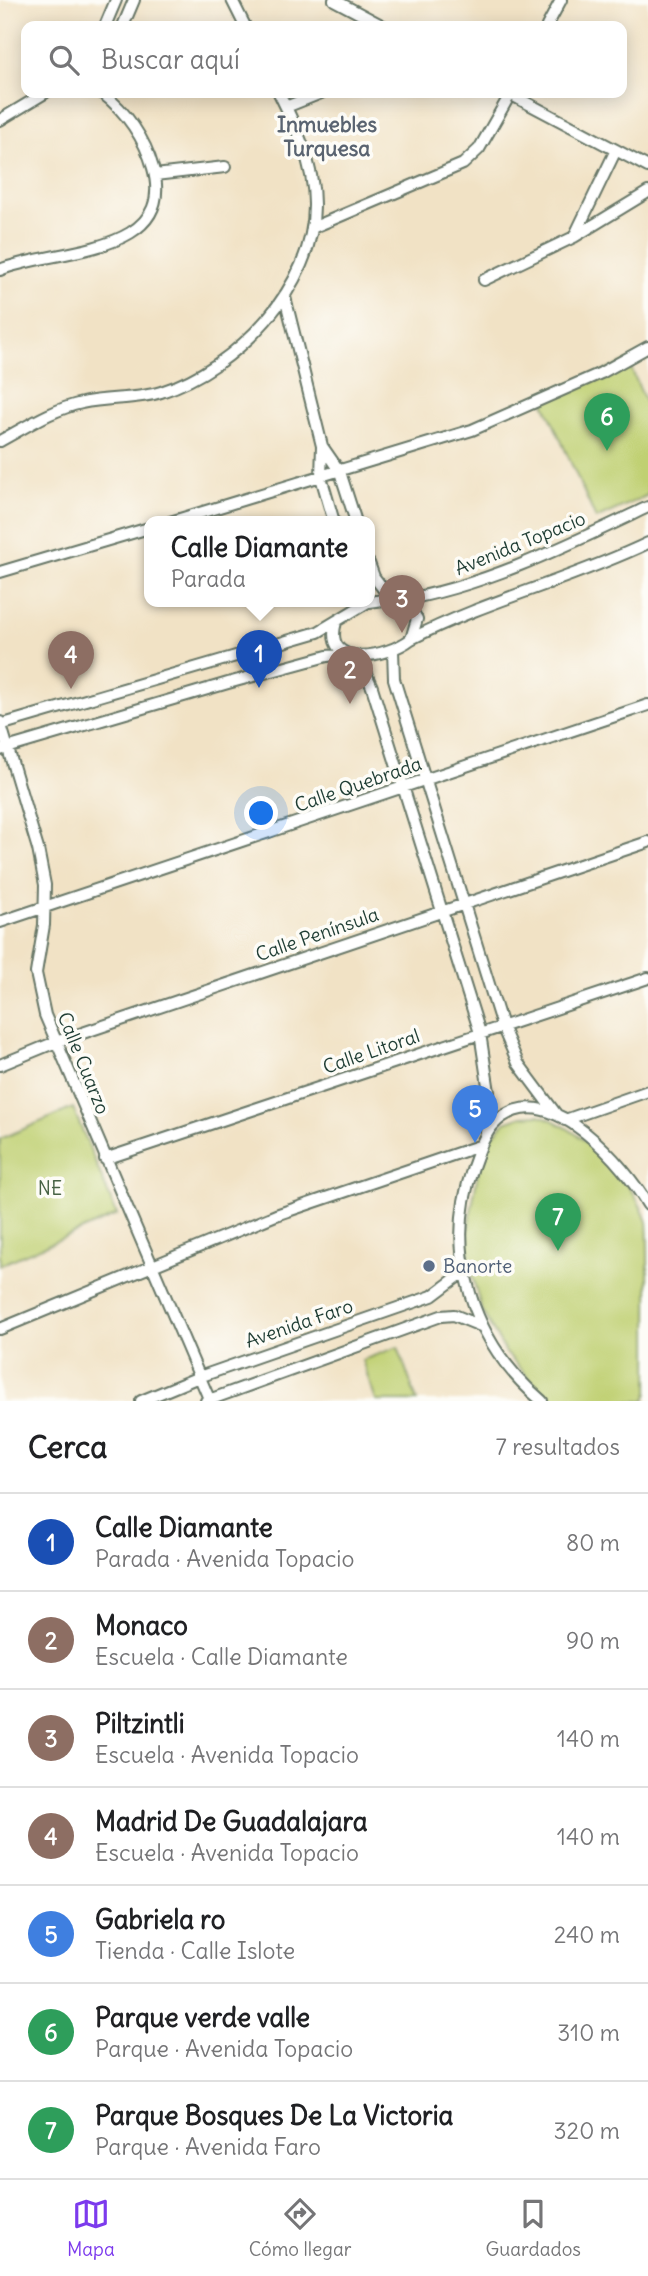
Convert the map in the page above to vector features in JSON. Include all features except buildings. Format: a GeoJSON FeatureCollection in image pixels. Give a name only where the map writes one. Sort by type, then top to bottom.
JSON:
{"type":"FeatureCollection","features":[{"type":"Feature","properties":{"kind":"street"},"geometry":{"type":"LineString","coordinates":[[107,21],[116,0]]}},
{"type":"Feature","properties":{"kind":"street"},"geometry":{"type":"LineString","coordinates":[[125,21],[134,0]]}},
{"type":"Feature","properties":{"kind":"street"},"geometry":{"type":"LineString","coordinates":[[232,0],[242,21]]}},
{"type":"Feature","properties":{"kind":"street"},"geometry":{"type":"LineString","coordinates":[[334,0],[374,21]]}},
{"type":"Feature","properties":{"kind":"street"},"geometry":{"type":"LineString","coordinates":[[550,21],[561,0]]}},
{"type":"Feature","properties":{"kind":"street"},"geometry":{"type":"LineString","coordinates":[[0,120],[37,98]]}},
{"type":"Feature","properties":{"kind":"street"},"geometry":{"type":"LineString","coordinates":[[0,270],[17,263],[104,246],[139,228],[150,213],[156,188],[155,175],[143,143],[109,98]]}},
{"type":"Feature","properties":{"kind":"street"},"geometry":{"type":"LineString","coordinates":[[0,441],[69,406],[160,392],[197,377],[241,347],[285,297],[312,228],[314,203],[311,174],[303,147],[282,98]]}},
{"type":"Feature","properties":{"kind":"street"},"geometry":{"type":"LineString","coordinates":[[286,107],[308,98]]}},
{"type":"Feature","properties":{"kind":"street"},"geometry":{"type":"LineString","coordinates":[[312,228],[463,164],[479,149],[507,98]]}},
{"type":"Feature","properties":{"kind":"street"},"geometry":{"type":"LineString","coordinates":[[519,98],[648,167]]}},
{"type":"Feature","properties":{"kind":"street"},"geometry":{"type":"LineString","coordinates":[[574,237],[616,150]]}},
{"type":"Feature","properties":{"kind":"street"},"geometry":{"type":"LineString","coordinates":[[155,175],[225,167]]}},
{"type":"Feature","properties":{"kind":"street"},"geometry":{"type":"LineString","coordinates":[[484,280],[574,237],[648,191]]}},
{"type":"Feature","properties":{"kind":"street"},"geometry":{"type":"LineString","coordinates":[[285,297],[322,446],[321,477],[332,516]]}},
{"type":"Feature","properties":{"kind":"street"},"geometry":{"type":"LineString","coordinates":[[190,516],[472,430],[601,373],[648,346]]}},
{"type":"Feature","properties":{"kind":"street"},"geometry":{"type":"LineString","coordinates":[[322,446],[340,472],[354,516]]}},
{"type":"Feature","properties":{"kind":"street","name":"Avenida Topacio"},"geometry":{"type":"LineString","coordinates":[[396,599],[456,587],[585,537],[648,507]]}},
{"type":"Feature","properties":{"kind":"street"},"geometry":{"type":"LineString","coordinates":[[0,572],[144,529]]}},
{"type":"Feature","properties":{"kind":"street"},"geometry":{"type":"LineString","coordinates":[[4,749],[327,656],[380,655],[466,614],[577,575],[648,543]]}},
{"type":"Feature","properties":{"kind":"street"},"geometry":{"type":"LineString","coordinates":[[375,578],[396,599],[411,607],[417,619],[411,639]]}},
{"type":"Feature","properties":{"kind":"street"},"geometry":{"type":"LineString","coordinates":[[375,601],[396,599]]}},
{"type":"Feature","properties":{"kind":"street"},"geometry":{"type":"LineString","coordinates":[[0,724],[318,632],[336,622],[351,607]]}},
{"type":"Feature","properties":{"kind":"street"},"geometry":{"type":"LineString","coordinates":[[336,622],[334,639],[338,648],[353,655],[372,687],[480,1033],[489,1091],[486,1135]]}},
{"type":"Feature","properties":{"kind":"street"},"geometry":{"type":"LineString","coordinates":[[393,650],[394,679],[502,1026],[518,1063],[561,1118]]}},
{"type":"Feature","properties":{"kind":"street","name":"Calle Quebrada"},"geometry":{"type":"LineString","coordinates":[[0,922],[648,705]]}},
{"type":"Feature","properties":{"kind":"street","name":"Calle Cuarzo"},"geometry":{"type":"LineString","coordinates":[[0,724],[4,749],[38,849],[45,907],[36,972],[45,1015],[208,1401]]}},
{"type":"Feature","properties":{"kind":"street","name":"Calle Península"},"geometry":{"type":"LineString","coordinates":[[0,1065],[56,1042],[648,842]]}},
{"type":"Feature","properties":{"kind":"street","name":"Calle Litoral"},"geometry":{"type":"LineString","coordinates":[[105,1159],[648,978]]}},
{"type":"Feature","properties":{"kind":"street"},"geometry":{"type":"LineString","coordinates":[[561,1118],[648,1091]]}},
{"type":"Feature","properties":{"kind":"street"},"geometry":{"type":"LineString","coordinates":[[542,1401],[506,1365],[481,1325],[464,1272],[462,1216],[480,1146],[501,1118],[520,1109],[541,1110],[561,1118],[609,1154],[648,1205]]}},
{"type":"Feature","properties":{"kind":"street"},"geometry":{"type":"LineString","coordinates":[[0,1329],[276,1215],[480,1146]]}},
{"type":"Feature","properties":{"kind":"street","name":"Avenida Faro"},"geometry":{"type":"LineString","coordinates":[[141,1401],[199,1377],[432,1296],[464,1272]]}},
{"type":"Feature","properties":{"kind":"street"},"geometry":{"type":"LineString","coordinates":[[208,1401],[441,1317],[454,1315],[481,1325]]}},
{"type":"Feature","properties":{"kind":"green space"},"geometry":{"type":"Polygon","coordinates":[[[628,361],[648,408],[648,495],[596,519],[542,398],[628,361]]]}},
{"type":"Feature","properties":{"kind":"green space","name":"NE"},"geometry":{"type":"Polygon","coordinates":[[[73,1108],[117,1215],[0,1265],[0,1139],[73,1108]]]}},
{"type":"Feature","properties":{"kind":"green space"},"geometry":{"type":"Polygon","coordinates":[[[539,1115],[571,1131],[603,1157],[630,1189],[647,1222],[648,1393],[644,1401],[556,1401],[539,1389],[506,1353],[482,1311],[470,1268],[467,1234],[479,1167],[492,1136],[505,1122],[522,1116],[539,1115]]]}},
{"type":"Feature","properties":{"kind":"green space"},"geometry":{"type":"Polygon","coordinates":[[[398,1347],[417,1401],[376,1401],[362,1360],[398,1347]]]}},
{"type":"Feature","properties":{"kind":"place","name":"Parque verde valle"},"geometry":{"type":"Point","coordinates":[607,451]}},
{"type":"Feature","properties":{"kind":"place","name":"Piltzintli"},"geometry":{"type":"Point","coordinates":[402,633]}},
{"type":"Feature","properties":{"kind":"place","name":"Calle Diamante"},"geometry":{"type":"Point","coordinates":[259,688]}},
{"type":"Feature","properties":{"kind":"place","name":"Madrid De Guadalajara"},"geometry":{"type":"Point","coordinates":[71,689]}},
{"type":"Feature","properties":{"kind":"place","name":"Monaco"},"geometry":{"type":"Point","coordinates":[350,704]}},
{"type":"Feature","properties":{"kind":"place","name":"Gabriela ro"},"geometry":{"type":"Point","coordinates":[475,1143]}},
{"type":"Feature","properties":{"kind":"place","name":"Parque Bosques De La Victoria"},"geometry":{"type":"Point","coordinates":[558,1251]}},
{"type":"Feature","properties":{"kind":"place","name":"Banorte"},"geometry":{"type":"Point","coordinates":[429,1266]}},
{"type":"Feature","properties":{"kind":"district","name":"Inmuebles Turquesa"},"geometry":{"type":"Point","coordinates":[327,136]}}]}
